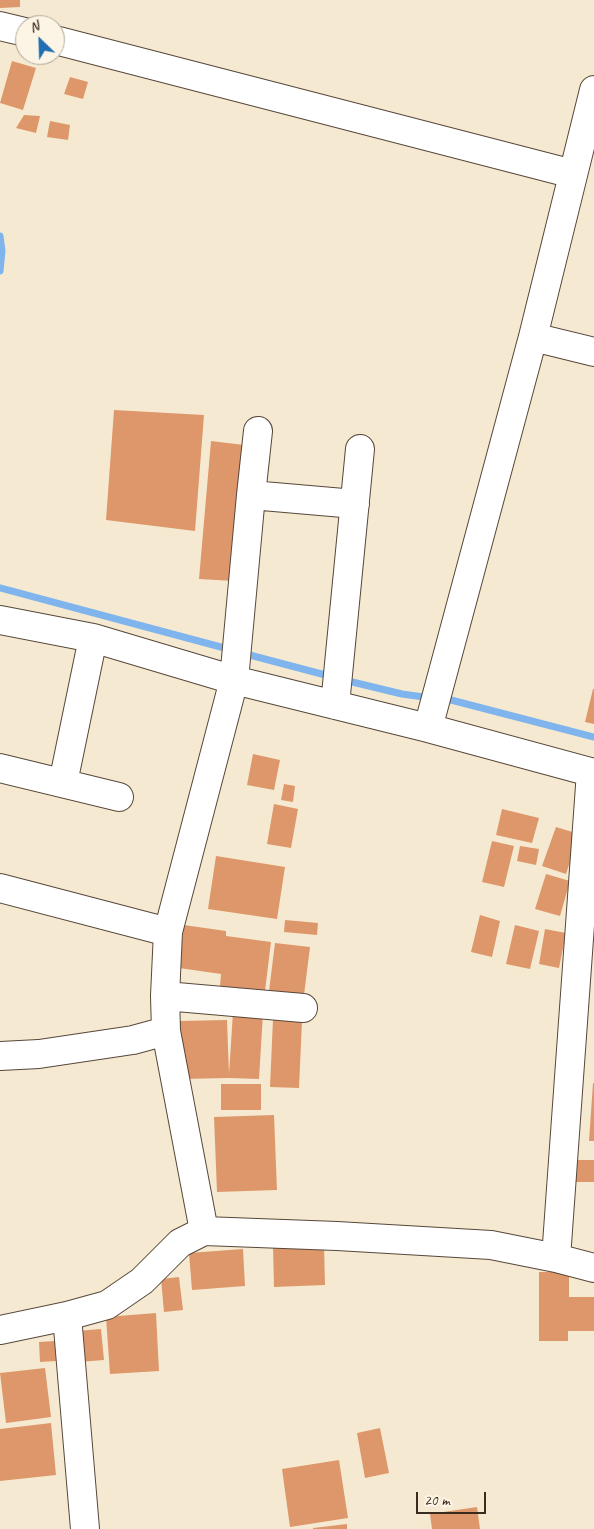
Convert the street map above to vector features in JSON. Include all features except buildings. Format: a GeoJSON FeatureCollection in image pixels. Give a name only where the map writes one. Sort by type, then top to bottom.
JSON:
{"type":"FeatureCollection","features":[{"type":"Feature","properties":{"kind":"street"},"geometry":{"type":"LineString","coordinates":[[0,26],[15,30]]}},
{"type":"Feature","properties":{"kind":"street"},"geometry":{"type":"LineString","coordinates":[[65,43],[573,174]]}},
{"type":"Feature","properties":{"kind":"street"},"geometry":{"type":"LineString","coordinates":[[428,728],[533,337],[594,90]]}},
{"type":"Feature","properties":{"kind":"street"},"geometry":{"type":"LineString","coordinates":[[533,337],[594,352]]}},
{"type":"Feature","properties":{"kind":"street"},"geometry":{"type":"LineString","coordinates":[[204,1231],[166,1031],[165,996],[168,932],[234,680],[258,431]]}},
{"type":"Feature","properties":{"kind":"street"},"geometry":{"type":"LineString","coordinates":[[335,705],[360,449]]}},
{"type":"Feature","properties":{"kind":"street"},"geometry":{"type":"LineString","coordinates":[[251,495],[355,504]]}},
{"type":"Feature","properties":{"kind":"street"},"geometry":{"type":"LineString","coordinates":[[0,620],[93,638],[234,680],[428,728],[592,773],[556,1258]]}},
{"type":"Feature","properties":{"kind":"street"},"geometry":{"type":"LineString","coordinates":[[63,783],[93,638]]}},
{"type":"Feature","properties":{"kind":"street"},"geometry":{"type":"LineString","coordinates":[[0,768],[119,796]]}},
{"type":"Feature","properties":{"kind":"street"},"geometry":{"type":"LineString","coordinates":[[0,888],[168,932]]}},
{"type":"Feature","properties":{"kind":"street"},"geometry":{"type":"LineString","coordinates":[[165,996],[303,1008]]}},
{"type":"Feature","properties":{"kind":"street"},"geometry":{"type":"LineString","coordinates":[[0,1056],[39,1054],[114,1043],[166,1031]]}},
{"type":"Feature","properties":{"kind":"street"},"geometry":{"type":"LineString","coordinates":[[0,1330],[107,1305],[142,1281],[180,1243],[204,1231],[491,1245],[594,1268]]}},
{"type":"Feature","properties":{"kind":"street"},"geometry":{"type":"LineString","coordinates":[[66,1316],[86,1529]]}},
{"type":"Feature","properties":{"kind":"waterway"},"geometry":{"type":"LineString","coordinates":[[0,236],[2,251],[0,271]]}},
{"type":"Feature","properties":{"kind":"waterway"},"geometry":{"type":"LineString","coordinates":[[0,588],[232,650]]}},
{"type":"Feature","properties":{"kind":"waterway"},"geometry":{"type":"LineString","coordinates":[[242,653],[333,677]]}},
{"type":"Feature","properties":{"kind":"waterway"},"geometry":{"type":"LineString","coordinates":[[344,680],[402,694],[431,698]]}},
{"type":"Feature","properties":{"kind":"waterway"},"geometry":{"type":"LineString","coordinates":[[441,699],[594,737]]}}]}
